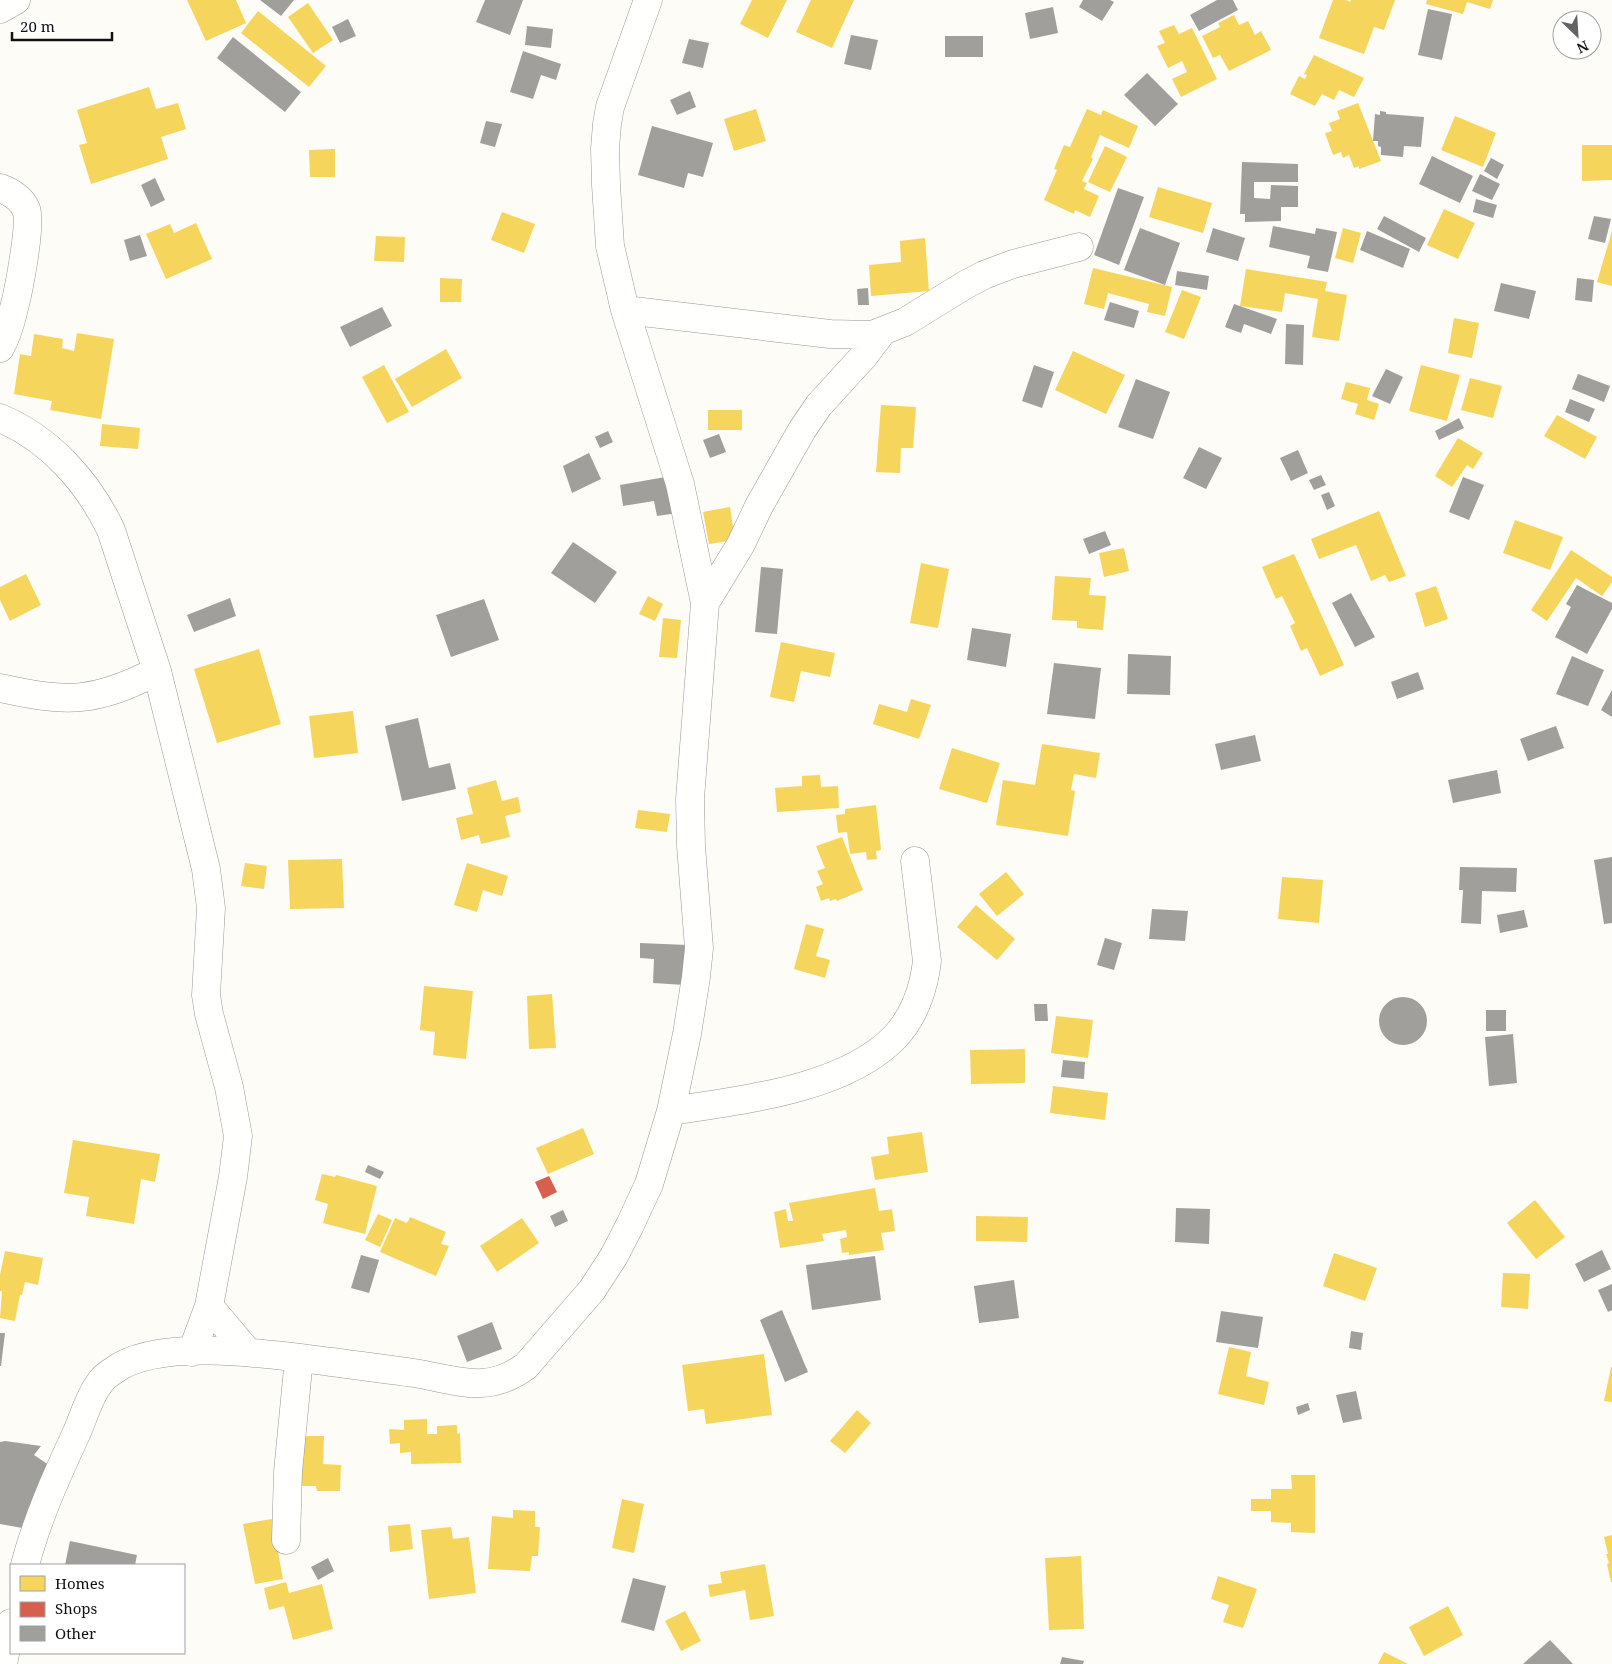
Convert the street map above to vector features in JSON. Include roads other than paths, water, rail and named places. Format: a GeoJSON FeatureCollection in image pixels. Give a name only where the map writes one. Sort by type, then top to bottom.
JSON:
{"type":"FeatureCollection","features":[{"type":"Feature","properties":{"kind":"street"},"geometry":{"type":"LineString","coordinates":[[0,9],[16,0]]}},
{"type":"Feature","properties":{"kind":"street"},"geometry":{"type":"LineString","coordinates":[[25,1564],[49,1494],[98,1384],[122,1365],[159,1354],[247,1351],[412,1373],[476,1384],[492,1383],[518,1372],[526,1366],[592,1290],[614,1256],[649,1184],[671,1111],[687,1034],[696,977],[698,948],[691,846],[690,799],[705,603],[676,470],[625,310],[610,246],[606,185],[607,124],[610,107],[648,0]]}},
{"type":"Feature","properties":{"kind":"street"},"geometry":{"type":"LineString","coordinates":[[0,188],[11,192],[19,200],[26,211],[27,220],[26,239],[14,312],[0,348]]}},
{"type":"Feature","properties":{"kind":"street"},"geometry":{"type":"LineString","coordinates":[[625,310],[830,334],[864,336],[882,332],[905,322],[984,275],[1013,264],[1079,247]]}},
{"type":"Feature","properties":{"kind":"street"},"geometry":{"type":"LineString","coordinates":[[705,603],[742,544],[759,506],[802,430],[819,406],[863,357],[882,332]]}},
{"type":"Feature","properties":{"kind":"street"},"geometry":{"type":"LineString","coordinates":[[0,418],[31,436],[64,460],[89,491],[111,530],[158,671],[206,869],[211,908],[206,995],[209,1014],[229,1087],[238,1136],[233,1177],[209,1306],[192,1352]]}},
{"type":"Feature","properties":{"kind":"street"},"geometry":{"type":"LineString","coordinates":[[0,688],[53,698],[86,697],[132,684],[158,671]]}},
{"type":"Feature","properties":{"kind":"street"},"geometry":{"type":"LineString","coordinates":[[671,1111],[732,1102],[820,1080],[863,1062],[881,1050],[895,1037],[914,1010],[925,976],[927,961],[915,861]]}},
{"type":"Feature","properties":{"kind":"street"},"geometry":{"type":"LineString","coordinates":[[209,1306],[247,1351]]}},
{"type":"Feature","properties":{"kind":"street"},"geometry":{"type":"LineString","coordinates":[[286,1540],[288,1472],[299,1358]]}},
{"type":"Feature","properties":{"kind":"street"},"geometry":{"type":"LineString","coordinates":[[3,1664],[10,1628]]}}]}
